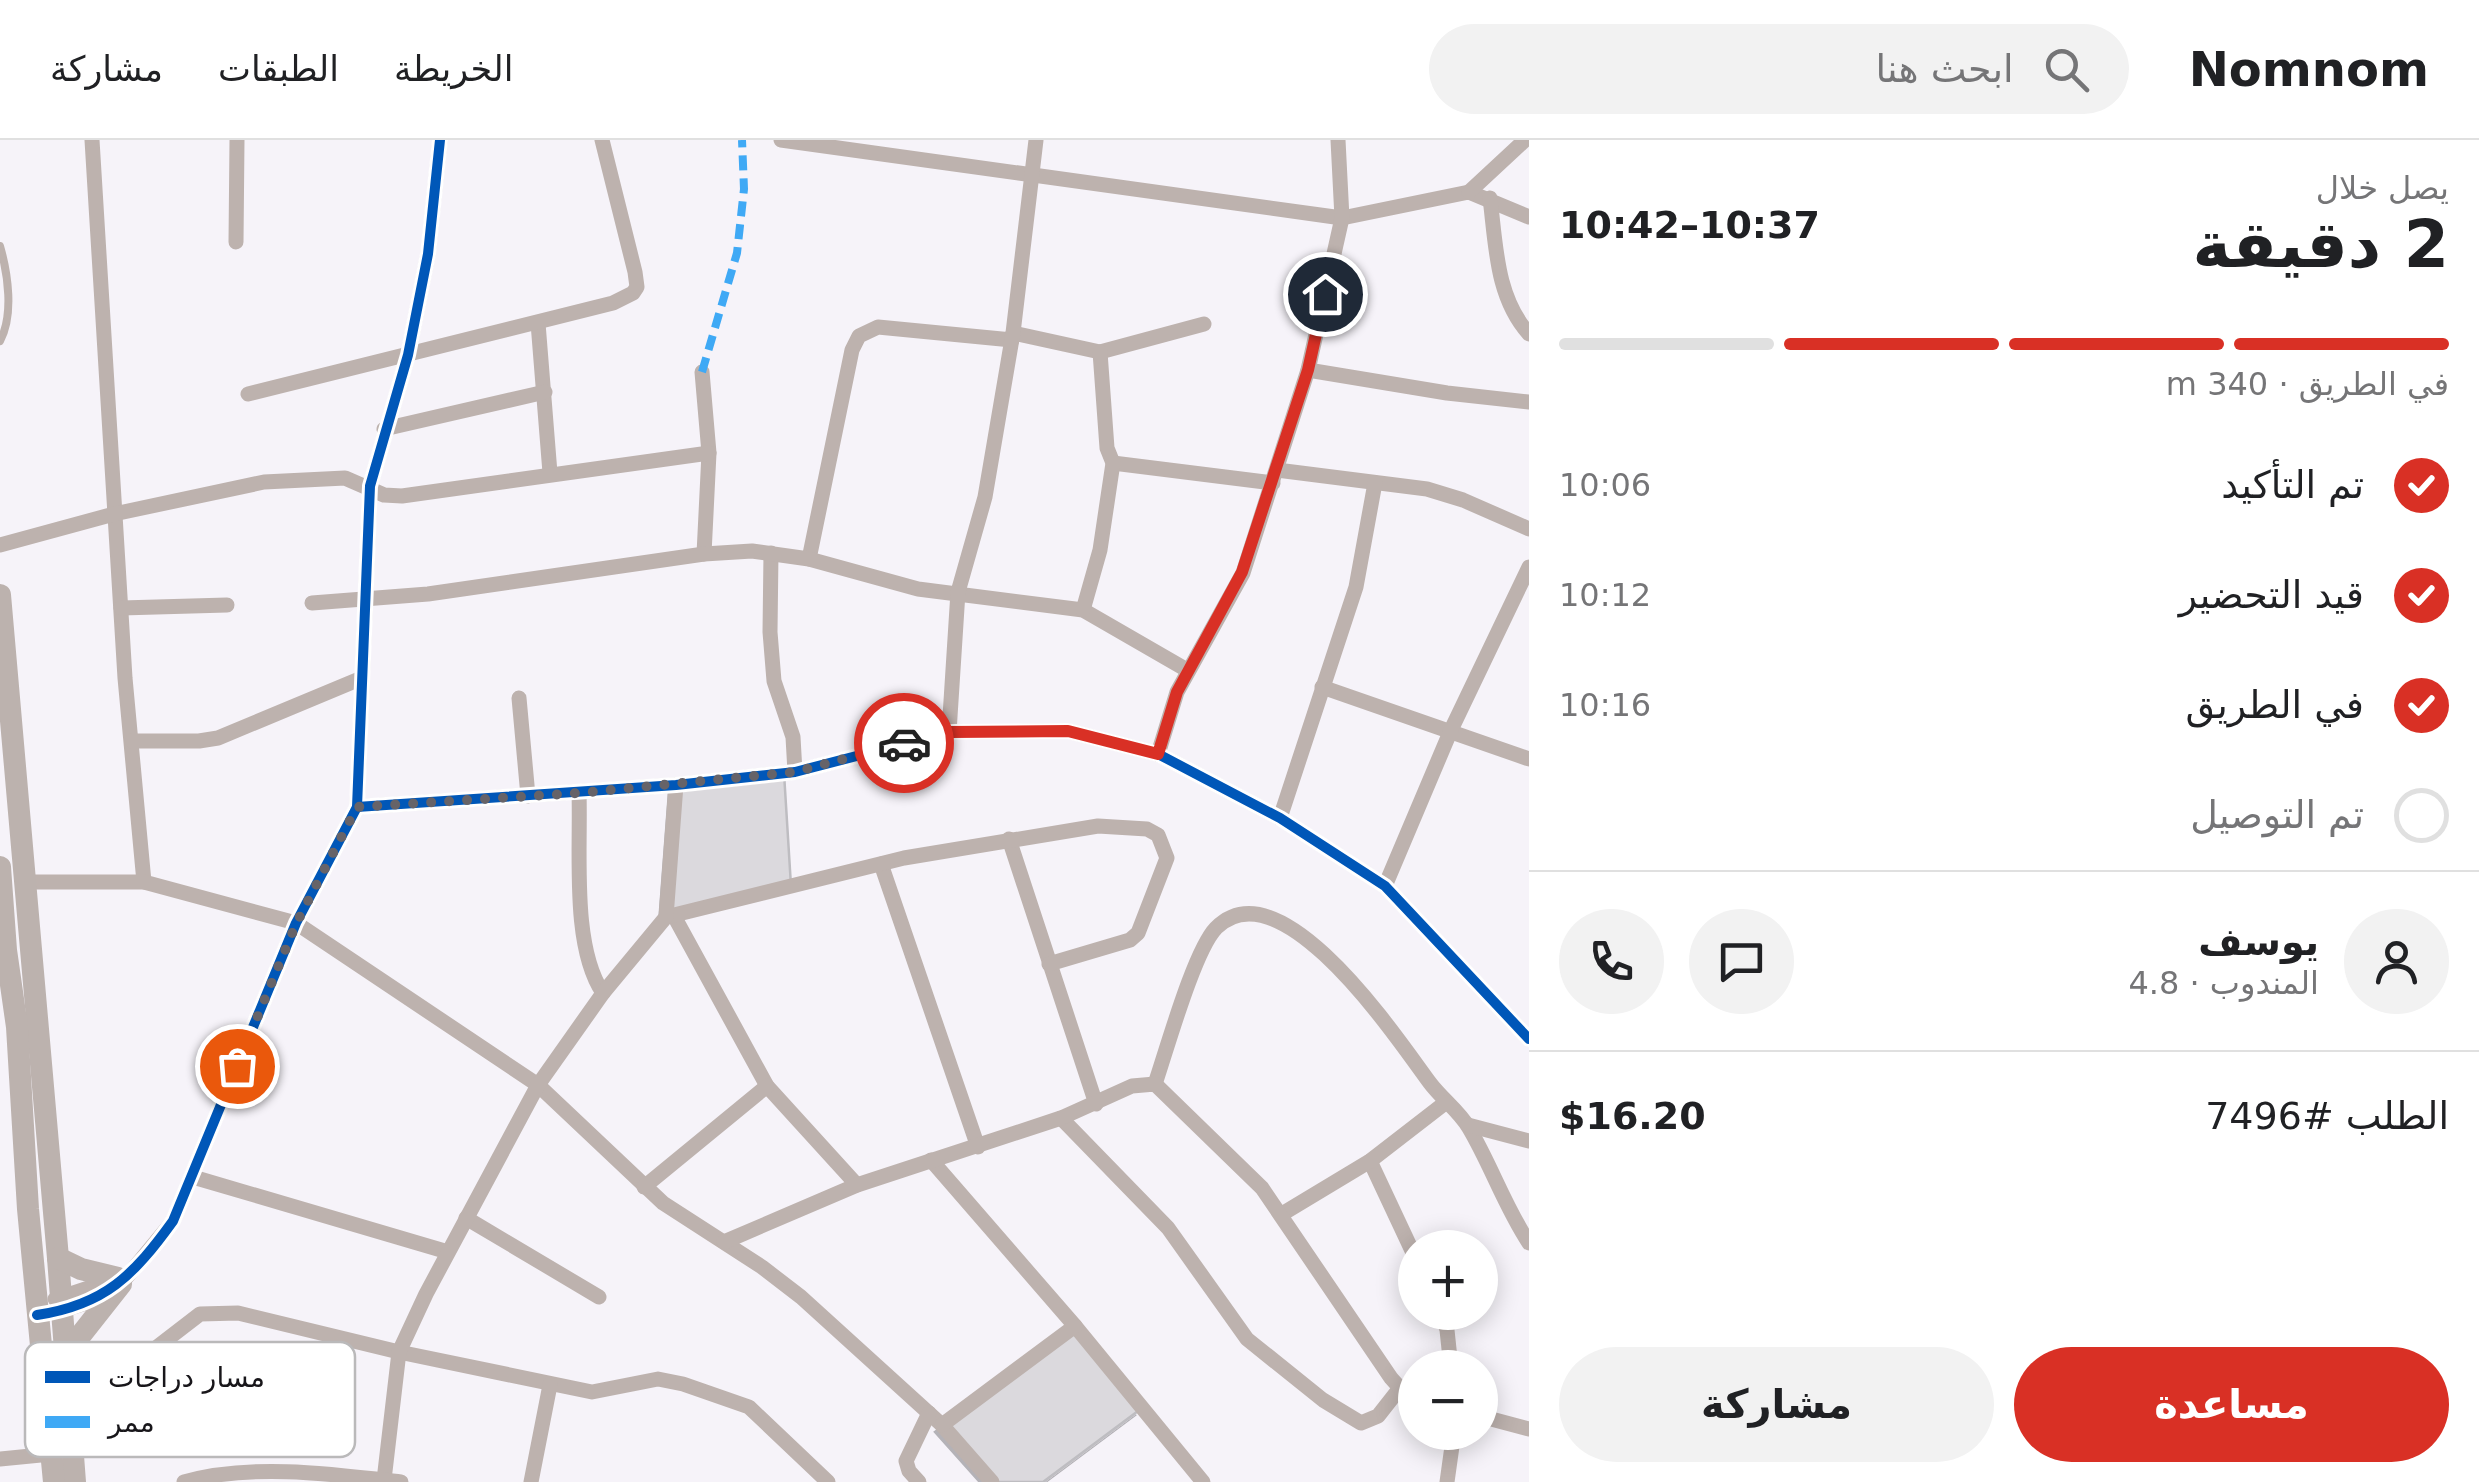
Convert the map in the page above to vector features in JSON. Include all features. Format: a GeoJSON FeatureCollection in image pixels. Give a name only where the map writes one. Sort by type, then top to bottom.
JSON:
{"type":"FeatureCollection","features":[{"type":"Feature","properties":{"kind":"main road"},"geometry":{"type":"LineString","coordinates":[[0,595],[64,1342]]}},
{"type":"Feature","properties":{"kind":"main road"},"geometry":{"type":"LineString","coordinates":[[0,867],[10,1068],[40,1342]]}},
{"type":"Feature","properties":{"kind":"main road"},"geometry":{"type":"LineString","coordinates":[[58,1258],[122,1279],[75,1342]]}},
{"type":"Feature","properties":{"kind":"main road"},"geometry":{"type":"LineString","coordinates":[[51,1457],[54,1482]]}},
{"type":"Feature","properties":{"kind":"main road"},"geometry":{"type":"LineString","coordinates":[[73,1457],[75,1482]]}},
{"type":"Feature","properties":{"kind":"street"},"geometry":{"type":"LineString","coordinates":[[92,140],[114,514],[144,882]]}},
{"type":"Feature","properties":{"kind":"street"},"geometry":{"type":"LineString","coordinates":[[236,242],[237,140]]}},
{"type":"Feature","properties":{"kind":"street"},"geometry":{"type":"LineString","coordinates":[[37,1308],[94,1300],[122,1279],[173,1221],[296,924],[357,807],[370,486],[408,355],[428,254],[440,140]]}},
{"type":"Feature","properties":{"kind":"street"},"geometry":{"type":"LineString","coordinates":[[248,394],[625,299],[637,287],[602,140]]}},
{"type":"Feature","properties":{"kind":"street"},"geometry":{"type":"LineString","coordinates":[[781,140],[1342,218],[1469,192],[1529,217]]}},
{"type":"Feature","properties":{"kind":"street"},"geometry":{"type":"LineString","coordinates":[[950,732],[958,592],[979,528],[1012,336],[1036,140]]}},
{"type":"Feature","properties":{"kind":"street"},"geometry":{"type":"LineString","coordinates":[[1158,754],[1177,692],[1242,572],[1308,370],[1342,218],[1338,140]]}},
{"type":"Feature","properties":{"kind":"street"},"geometry":{"type":"LineString","coordinates":[[1469,192],[1525,140]]}},
{"type":"Feature","properties":{"kind":"street"},"geometry":{"type":"LineString","coordinates":[[1490,198],[1506,299],[1529,334]]}},
{"type":"Feature","properties":{"kind":"street"},"geometry":{"type":"LineString","coordinates":[[538,323],[550,473]]}},
{"type":"Feature","properties":{"kind":"street"},"geometry":{"type":"LineString","coordinates":[[809,559],[852,350],[859,336],[878,326],[1012,336],[1100,352],[1204,324]]}},
{"type":"Feature","properties":{"kind":"street"},"geometry":{"type":"LineString","coordinates":[[1083,610],[1100,550],[1114,463],[1107,448],[1100,352]]}},
{"type":"Feature","properties":{"kind":"street"},"geometry":{"type":"LineString","coordinates":[[1308,370],[1529,402]]}},
{"type":"Feature","properties":{"kind":"street"},"geometry":{"type":"LineString","coordinates":[[702,372],[708,454],[704,554]]}},
{"type":"Feature","properties":{"kind":"street"},"geometry":{"type":"LineString","coordinates":[[384,429],[545,392]]}},
{"type":"Feature","properties":{"kind":"street"},"geometry":{"type":"LineString","coordinates":[[0,545],[114,514],[287,480],[336,478],[402,496],[708,454]]}},
{"type":"Feature","properties":{"kind":"street"},"geometry":{"type":"LineString","coordinates":[[1114,463],[1376,483],[1449,495],[1529,529]]}},
{"type":"Feature","properties":{"kind":"street"},"geometry":{"type":"LineString","coordinates":[[1280,818],[1356,587],[1376,483]]}},
{"type":"Feature","properties":{"kind":"street"},"geometry":{"type":"LineString","coordinates":[[771,553],[774,681],[793,737],[795,772]]}},
{"type":"Feature","properties":{"kind":"street"},"geometry":{"type":"LineString","coordinates":[[312,602],[428,594],[704,554],[771,553],[918,588],[1083,610],[1188,670]]}},
{"type":"Feature","properties":{"kind":"street"},"geometry":{"type":"LineString","coordinates":[[1385,886],[1451,730],[1529,567]]}},
{"type":"Feature","properties":{"kind":"street"},"geometry":{"type":"LineString","coordinates":[[121,608],[227,605]]}},
{"type":"Feature","properties":{"kind":"street"},"geometry":{"type":"LineString","coordinates":[[132,741],[218,738],[362,678]]}},
{"type":"Feature","properties":{"kind":"street"},"geometry":{"type":"LineString","coordinates":[[1322,686],[1529,758]]}},
{"type":"Feature","properties":{"kind":"street"},"geometry":{"type":"LineString","coordinates":[[519,698],[528,796]]}},
{"type":"Feature","properties":{"kind":"street"},"geometry":{"type":"LineString","coordinates":[[357,807],[676,785],[795,772],[950,732],[1068,731],[1158,754],[1280,818],[1385,886],[1529,1038]]}},
{"type":"Feature","properties":{"kind":"street"},"geometry":{"type":"LineString","coordinates":[[676,785],[670,916],[767,1086],[857,1185]]}},
{"type":"Feature","properties":{"kind":"street"},"geometry":{"type":"LineString","coordinates":[[580,793],[584,926],[589,966],[604,993]]}},
{"type":"Feature","properties":{"kind":"street"},"geometry":{"type":"LineString","coordinates":[[184,1482],[226,1472],[392,1481],[399,1352],[448,1252],[538,1085],[604,993],[670,916],[881,864],[1009,839],[1098,826],[1147,828],[1158,835],[1167,858],[1138,933],[1130,940],[1050,964]]}},
{"type":"Feature","properties":{"kind":"street"},"geometry":{"type":"LineString","coordinates":[[1009,839],[1096,1104]]}},
{"type":"Feature","properties":{"kind":"street"},"geometry":{"type":"LineString","coordinates":[[881,864],[978,1147]]}},
{"type":"Feature","properties":{"kind":"street"},"geometry":{"type":"LineString","coordinates":[[25,882],[144,882],[296,924],[538,1085],[644,1187],[801,1296],[936,1419],[992,1482]]}},
{"type":"Feature","properties":{"kind":"street"},"geometry":{"type":"LineString","coordinates":[[1155,1084],[1201,952],[1216,928],[1233,916],[1252,914],[1280,922],[1316,946],[1363,996],[1445,1103],[1468,1126],[1529,1243]]}},
{"type":"Feature","properties":{"kind":"street"},"geometry":{"type":"LineString","coordinates":[[724,1242],[857,1185],[1061,1118],[1132,1086],[1155,1084],[1234,1160],[1282,1214],[1398,1378]]}},
{"type":"Feature","properties":{"kind":"street"},"geometry":{"type":"LineString","coordinates":[[644,1187],[767,1086]]}},
{"type":"Feature","properties":{"kind":"street"},"geometry":{"type":"LineString","coordinates":[[1282,1214],[1370,1160],[1445,1103]]}},
{"type":"Feature","properties":{"kind":"street"},"geometry":{"type":"LineString","coordinates":[[1061,1118],[1168,1228],[1238,1328],[1291,1375],[1361,1424],[1374,1420],[1398,1399]]}},
{"type":"Feature","properties":{"kind":"street"},"geometry":{"type":"LineString","coordinates":[[1468,1126],[1529,1141]]}},
{"type":"Feature","properties":{"kind":"street"},"geometry":{"type":"LineString","coordinates":[[931,1160],[1203,1482]]}},
{"type":"Feature","properties":{"kind":"street"},"geometry":{"type":"LineString","coordinates":[[1370,1160],[1402,1230]]}},
{"type":"Feature","properties":{"kind":"street"},"geometry":{"type":"LineString","coordinates":[[193,1176],[448,1252]]}},
{"type":"Feature","properties":{"kind":"street"},"geometry":{"type":"LineString","coordinates":[[466,1218],[599,1297]]}},
{"type":"Feature","properties":{"kind":"street"},"geometry":{"type":"LineString","coordinates":[[163,1342],[200,1314],[238,1313],[550,1385],[600,1392],[658,1379],[738,1401],[765,1420],[828,1482]]}},
{"type":"Feature","properties":{"kind":"street"},"geometry":{"type":"LineString","coordinates":[[918,1482],[906,1460],[936,1419],[1075,1326]]}},
{"type":"Feature","properties":{"kind":"street"},"geometry":{"type":"LineString","coordinates":[[531,1482],[550,1385]]}},
{"type":"Feature","properties":{"kind":"street"},"geometry":{"type":"LineString","coordinates":[[1498,1421],[1529,1429]]}},
{"type":"Feature","properties":{"kind":"street"},"geometry":{"type":"LineString","coordinates":[[1447,1482],[1451,1450]]}},
{"type":"Feature","properties":{"kind":"street"},"geometry":{"type":"LineString","coordinates":[[0,1458],[25,1456]]}},
{"type":"Feature","properties":{"kind":"lane"},"geometry":{"type":"LineString","coordinates":[[0,246],[8,292],[6,330],[0,342]]}},
{"type":"Feature","properties":{"kind":"building"},"geometry":{"type":"Polygon","coordinates":[[[784,773],[791,886],[666,917],[676,785],[784,773]]]}},
{"type":"Feature","properties":{"kind":"building"},"geometry":{"type":"Polygon","coordinates":[[[1075,1326],[1142,1408],[1043,1482],[993,1482],[942,1425],[1075,1326]]]}},
{"type":"Feature","properties":{"kind":"marked path"},"geometry":{"type":"LineString","coordinates":[[702,372],[737,253],[744,189],[742,140]]}},
{"type":"Feature","properties":{"kind":"cycle path"},"geometry":{"type":"LineString","coordinates":[[37,1315],[81,1304],[116,1284],[145,1257],[173,1221],[296,923],[357,807],[370,486],[408,355],[428,254],[440,140]]}},
{"type":"Feature","properties":{"kind":"cycle path"},"geometry":{"type":"LineString","coordinates":[[357,807],[676,785],[795,772],[949,732],[1068,731],[1158,754],[1280,818],[1385,886],[1529,1039]]}},
{"type":"Feature","properties":{"kind":"way so far"},"geometry":{"type":"LineString","coordinates":[[237,1066],[296,924],[357,807],[580,793],[795,772],[904,743]]}},
{"type":"Feature","properties":{"kind":"route"},"geometry":{"type":"LineString","coordinates":[[904,743],[950,732],[1068,731],[1158,754],[1177,692],[1242,572],[1308,370],[1325,294]]}}]}
